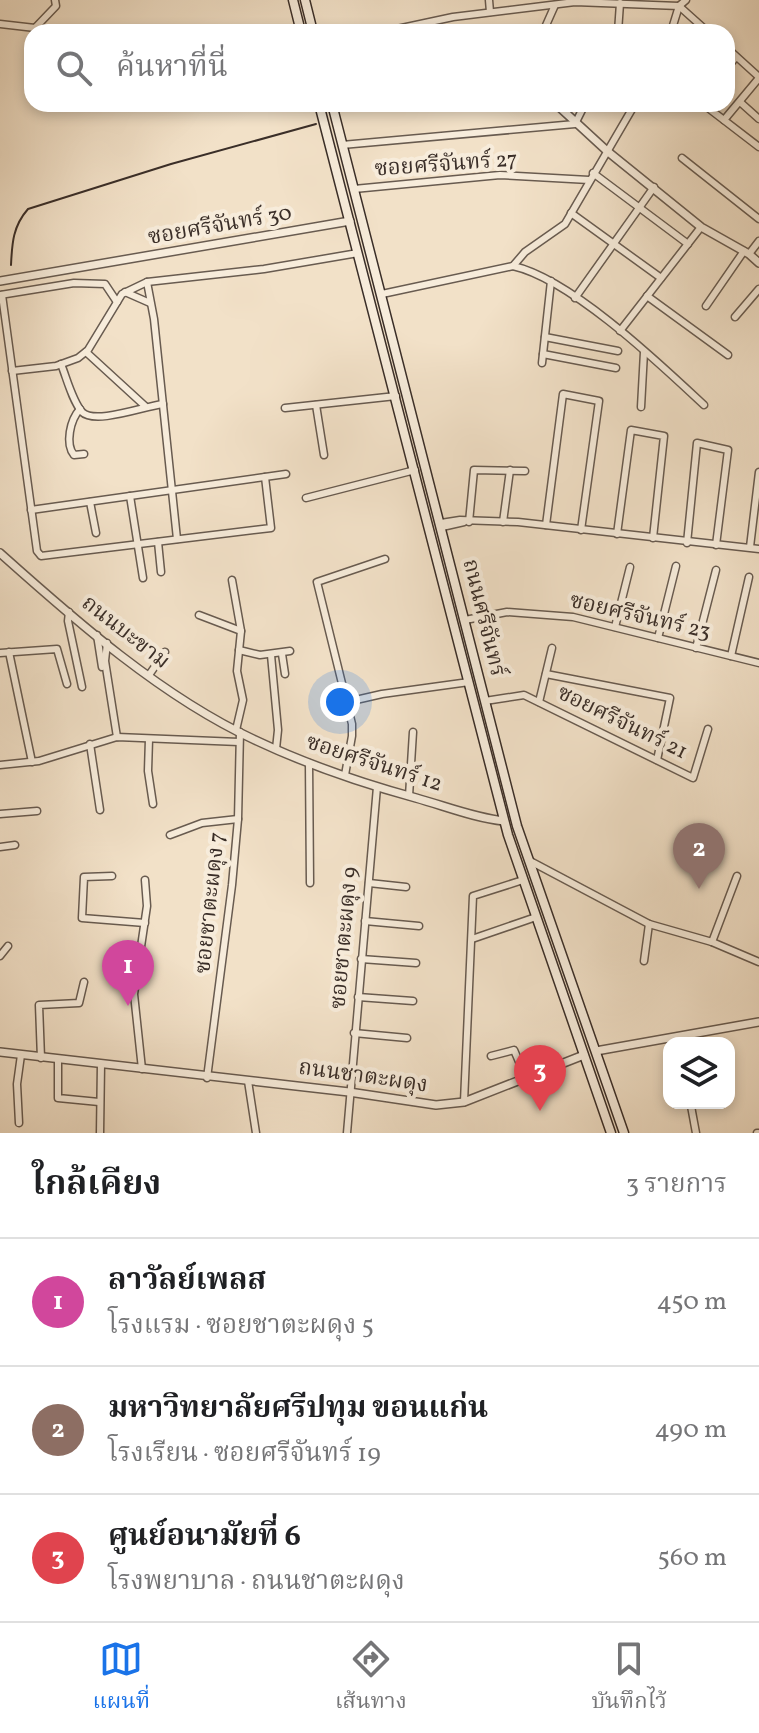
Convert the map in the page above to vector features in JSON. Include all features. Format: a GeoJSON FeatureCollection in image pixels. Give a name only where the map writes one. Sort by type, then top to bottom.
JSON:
{"type":"FeatureCollection","features":[{"type":"Feature","properties":{"kind":"main road"},"geometry":{"type":"LineString","coordinates":[[293,0],[299,24]]}},
{"type":"Feature","properties":{"kind":"main road"},"geometry":{"type":"LineString","coordinates":[[305,0],[311,24]]}},
{"type":"Feature","properties":{"kind":"main road","name":"ถนนศรีจันทร์"},"geometry":{"type":"LineString","coordinates":[[321,112],[504,821],[611,1133]]}},
{"type":"Feature","properties":{"kind":"main road","name":"ถนนศรีจันทร์"},"geometry":{"type":"LineString","coordinates":[[334,112],[516,822],[624,1133]]}},
{"type":"Feature","properties":{"kind":"main road"},"geometry":{"type":"LineString","coordinates":[[358,253],[370,251]]}},
{"type":"Feature","properties":{"kind":"main road"},"geometry":{"type":"LineString","coordinates":[[504,821],[516,822]]}},
{"type":"Feature","properties":{"kind":"main road","name":"ถนนชาตะผดุง"},"geometry":{"type":"LineString","coordinates":[[584,1055],[596,1051]]}},
{"type":"Feature","properties":{"kind":"main road"},"geometry":{"type":"LineString","coordinates":[[606,1120],[618,1116]]}},
{"type":"Feature","properties":{"kind":"street"},"geometry":{"type":"LineString","coordinates":[[39,24],[56,6],[55,0]]}},
{"type":"Feature","properties":{"kind":"street"},"geometry":{"type":"LineString","coordinates":[[489,0],[490,12]]}},
{"type":"Feature","properties":{"kind":"street"},"geometry":{"type":"LineString","coordinates":[[673,24],[679,6],[686,0]]}},
{"type":"Feature","properties":{"kind":"street"},"geometry":{"type":"LineString","coordinates":[[420,24],[490,12],[608,1],[679,6],[697,22]]}},
{"type":"Feature","properties":{"kind":"street"},"geometry":{"type":"LineString","coordinates":[[619,24],[620,3]]}},
{"type":"Feature","properties":{"kind":"street"},"geometry":{"type":"LineString","coordinates":[[547,24],[555,5]]}},
{"type":"Feature","properties":{"kind":"street"},"geometry":{"type":"LineString","coordinates":[[0,24],[24,27]]}},
{"type":"Feature","properties":{"kind":"street"},"geometry":{"type":"LineString","coordinates":[[735,108],[759,77],[736,57]]}},
{"type":"Feature","properties":{"kind":"street"},"geometry":{"type":"LineString","coordinates":[[740,102],[759,119]]}},
{"type":"Feature","properties":{"kind":"street"},"geometry":{"type":"LineString","coordinates":[[564,112],[701,227],[746,252],[759,263]]}},
{"type":"Feature","properties":{"kind":"street"},"geometry":{"type":"LineString","coordinates":[[575,124],[581,112]]}},
{"type":"Feature","properties":{"kind":"street"},"geometry":{"type":"LineString","coordinates":[[513,266],[525,252],[565,224],[630,112]]}},
{"type":"Feature","properties":{"kind":"street"},"geometry":{"type":"LineString","coordinates":[[714,112],[759,147]]}},
{"type":"Feature","properties":{"kind":"street"},"geometry":{"type":"LineString","coordinates":[[724,120],[731,112]]}},
{"type":"Feature","properties":{"kind":"street"},"geometry":{"type":"LineString","coordinates":[[342,145],[575,124]]}},
{"type":"Feature","properties":{"kind":"street"},"geometry":{"type":"LineString","coordinates":[[682,158],[759,219]]}},
{"type":"Feature","properties":{"kind":"street","name":"ซอยศรีจันทร์ 27"},"geometry":{"type":"LineString","coordinates":[[354,189],[500,175],[591,177]]}},
{"type":"Feature","properties":{"kind":"street"},"geometry":{"type":"LineString","coordinates":[[591,177],[640,207],[688,244]]}},
{"type":"Feature","properties":{"kind":"street"},"geometry":{"type":"LineString","coordinates":[[575,298],[654,187]]}},
{"type":"Feature","properties":{"kind":"street"},"geometry":{"type":"LineString","coordinates":[[571,213],[661,278]]}},
{"type":"Feature","properties":{"kind":"street","name":"ซอยศรีจันทร์ 30"},"geometry":{"type":"LineString","coordinates":[[0,281],[350,221]]}},
{"type":"Feature","properties":{"kind":"street"},"geometry":{"type":"LineString","coordinates":[[620,331],[701,227]]}},
{"type":"Feature","properties":{"kind":"street"},"geometry":{"type":"LineString","coordinates":[[706,306],[746,252],[759,241]]}},
{"type":"Feature","properties":{"kind":"street"},"geometry":{"type":"LineString","coordinates":[[12,371],[61,364],[86,352],[125,292],[147,282],[264,269],[358,253]]}},
{"type":"Feature","properties":{"kind":"street"},"geometry":{"type":"LineString","coordinates":[[382,294],[513,266],[532,270],[620,331],[704,405]]}},
{"type":"Feature","properties":{"kind":"street"},"geometry":{"type":"LineString","coordinates":[[542,363],[551,281]]}},
{"type":"Feature","properties":{"kind":"street"},"geometry":{"type":"LineString","coordinates":[[117,302],[105,284],[88,282],[1,295],[37,551],[41,556],[271,528],[265,477]]}},
{"type":"Feature","properties":{"kind":"street"},"geometry":{"type":"LineString","coordinates":[[147,282],[177,539]]}},
{"type":"Feature","properties":{"kind":"street"},"geometry":{"type":"LineString","coordinates":[[735,317],[759,289]]}},
{"type":"Feature","properties":{"kind":"street"},"geometry":{"type":"LineString","coordinates":[[125,292],[150,303]]}},
{"type":"Feature","properties":{"kind":"street"},"geometry":{"type":"LineString","coordinates":[[647,296],[728,355]]}},
{"type":"Feature","properties":{"kind":"street"},"geometry":{"type":"LineString","coordinates":[[545,337],[618,351]]}},
{"type":"Feature","properties":{"kind":"street"},"geometry":{"type":"LineString","coordinates":[[86,352],[145,406]]}},
{"type":"Feature","properties":{"kind":"street"},"geometry":{"type":"LineString","coordinates":[[641,407],[644,352]]}},
{"type":"Feature","properties":{"kind":"street"},"geometry":{"type":"LineString","coordinates":[[543,354],[616,368]]}},
{"type":"Feature","properties":{"kind":"street"},"geometry":{"type":"LineString","coordinates":[[61,364],[80,409],[88,416],[99,418],[163,404]]}},
{"type":"Feature","properties":{"kind":"street"},"geometry":{"type":"LineString","coordinates":[[546,525],[563,394],[599,401],[581,530]]}},
{"type":"Feature","properties":{"kind":"street"},"geometry":{"type":"LineString","coordinates":[[285,408],[396,396]]}},
{"type":"Feature","properties":{"kind":"street"},"geometry":{"type":"LineString","coordinates":[[316,405],[324,455]]}},
{"type":"Feature","properties":{"kind":"street"},"geometry":{"type":"LineString","coordinates":[[80,409],[72,421],[70,448],[74,455],[84,454]]}},
{"type":"Feature","properties":{"kind":"street"},"geometry":{"type":"LineString","coordinates":[[617,534],[631,430],[664,436],[653,538]]}},
{"type":"Feature","properties":{"kind":"street"},"geometry":{"type":"LineString","coordinates":[[687,543],[697,443],[728,450],[716,545]]}},
{"type":"Feature","properties":{"kind":"street"},"geometry":{"type":"LineString","coordinates":[[306,498],[415,470]]}},
{"type":"Feature","properties":{"kind":"street"},"geometry":{"type":"LineString","coordinates":[[467,522],[474,470],[525,471]]}},
{"type":"Feature","properties":{"kind":"street"},"geometry":{"type":"LineString","coordinates":[[503,522],[510,470]]}},
{"type":"Feature","properties":{"kind":"street"},"geometry":{"type":"LineString","coordinates":[[750,547],[759,472]]}},
{"type":"Feature","properties":{"kind":"street"},"geometry":{"type":"LineString","coordinates":[[31,510],[286,474]]}},
{"type":"Feature","properties":{"kind":"street"},"geometry":{"type":"LineString","coordinates":[[130,496],[143,578]]}},
{"type":"Feature","properties":{"kind":"street"},"geometry":{"type":"LineString","coordinates":[[90,502],[96,533]]}},
{"type":"Feature","properties":{"kind":"street"},"geometry":{"type":"LineString","coordinates":[[441,525],[460,520],[546,525],[759,549]]}},
{"type":"Feature","properties":{"kind":"street"},"geometry":{"type":"LineString","coordinates":[[158,542],[161,572]]}},
{"type":"Feature","properties":{"kind":"street","name":"ถนนบะขาม"},"geometry":{"type":"LineString","coordinates":[[0,553],[149,675],[238,731]]}},
{"type":"Feature","properties":{"kind":"street"},"geometry":{"type":"LineString","coordinates":[[345,775],[352,736],[347,702],[317,582],[385,559]]}},
{"type":"Feature","properties":{"kind":"street"},"geometry":{"type":"LineString","coordinates":[[658,638],[676,566]]}},
{"type":"Feature","properties":{"kind":"street"},"geometry":{"type":"LineString","coordinates":[[615,627],[630,567]]}},
{"type":"Feature","properties":{"kind":"street"},"geometry":{"type":"LineString","coordinates":[[696,648],[716,570]]}},
{"type":"Feature","properties":{"kind":"street"},"geometry":{"type":"LineString","coordinates":[[731,656],[749,577]]}},
{"type":"Feature","properties":{"kind":"street","name":"ซอยชาตะผดุง 7"},"geometry":{"type":"LineString","coordinates":[[207,1078],[238,819],[238,731],[243,700],[237,671],[241,631],[232,580]]}},
{"type":"Feature","properties":{"kind":"street"},"geometry":{"type":"LineString","coordinates":[[69,612],[68,621],[82,687]]}},
{"type":"Feature","properties":{"kind":"street","name":"ซอยศรีจันทร์ 23"},"geometry":{"type":"LineString","coordinates":[[465,620],[507,612],[573,617],[759,663]]}},
{"type":"Feature","properties":{"kind":"street"},"geometry":{"type":"LineString","coordinates":[[199,615],[241,631]]}},
{"type":"Feature","properties":{"kind":"street"},"geometry":{"type":"LineString","coordinates":[[97,635],[104,675]]}},
{"type":"Feature","properties":{"kind":"street"},"geometry":{"type":"LineString","coordinates":[[107,643],[105,661],[117,737]]}},
{"type":"Feature","properties":{"kind":"street"},"geometry":{"type":"LineString","coordinates":[[539,702],[552,648]]}},
{"type":"Feature","properties":{"kind":"street"},"geometry":{"type":"LineString","coordinates":[[0,653],[57,649],[67,684]]}},
{"type":"Feature","properties":{"kind":"street"},"geometry":{"type":"LineString","coordinates":[[239,650],[271,655],[286,652],[285,674]]}},
{"type":"Feature","properties":{"kind":"street"},"geometry":{"type":"LineString","coordinates":[[9,652],[32,762]]}},
{"type":"Feature","properties":{"kind":"street"},"geometry":{"type":"LineString","coordinates":[[149,675],[165,652]]}},
{"type":"Feature","properties":{"kind":"street"},"geometry":{"type":"LineString","coordinates":[[271,655],[278,730],[276,749]]}},
{"type":"Feature","properties":{"kind":"street"},"geometry":{"type":"LineString","coordinates":[[546,674],[670,698],[657,760]]}},
{"type":"Feature","properties":{"kind":"street"},"geometry":{"type":"LineString","coordinates":[[347,702],[469,682]]}},
{"type":"Feature","properties":{"kind":"street","name":"ซอยศรีจันทร์ 21"},"geometry":{"type":"LineString","coordinates":[[485,701],[524,695],[693,778],[708,729]]}},
{"type":"Feature","properties":{"kind":"street","name":"ซอยศรีจันทร์ 12"},"geometry":{"type":"LineString","coordinates":[[238,731],[309,763],[377,787],[504,821]]}},
{"type":"Feature","properties":{"kind":"street"},"geometry":{"type":"LineString","coordinates":[[409,796],[413,732]]}},
{"type":"Feature","properties":{"kind":"street"},"geometry":{"type":"LineString","coordinates":[[0,765],[32,762],[117,737],[239,742]]}},
{"type":"Feature","properties":{"kind":"street"},"geometry":{"type":"LineString","coordinates":[[149,739],[149,779],[153,804]]}},
{"type":"Feature","properties":{"kind":"street"},"geometry":{"type":"LineString","coordinates":[[90,744],[100,810]]}},
{"type":"Feature","properties":{"kind":"street"},"geometry":{"type":"LineString","coordinates":[[309,763],[310,883]]}},
{"type":"Feature","properties":{"kind":"street","name":"ซอยชาตะผดุง 9"},"geometry":{"type":"LineString","coordinates":[[347,1133],[377,787]]}},
{"type":"Feature","properties":{"kind":"street"},"geometry":{"type":"LineString","coordinates":[[0,814],[37,811]]}},
{"type":"Feature","properties":{"kind":"street"},"geometry":{"type":"LineString","coordinates":[[170,835],[202,823],[238,819]]}},
{"type":"Feature","properties":{"kind":"street"},"geometry":{"type":"LineString","coordinates":[[0,847],[15,845]]}},
{"type":"Feature","properties":{"kind":"street"},"geometry":{"type":"LineString","coordinates":[[530,861],[649,924],[712,942],[759,962]]}},
{"type":"Feature","properties":{"kind":"street"},"geometry":{"type":"LineString","coordinates":[[112,876],[84,877],[82,918],[145,923]]}},
{"type":"Feature","properties":{"kind":"street"},"geometry":{"type":"LineString","coordinates":[[712,942],[737,876]]}},
{"type":"Feature","properties":{"kind":"street"},"geometry":{"type":"LineString","coordinates":[[142,1069],[134,994],[147,906],[145,880]]}},
{"type":"Feature","properties":{"kind":"street"},"geometry":{"type":"LineString","coordinates":[[464,1102],[473,896],[523,880]]}},
{"type":"Feature","properties":{"kind":"street"},"geometry":{"type":"LineString","coordinates":[[369,883],[406,887]]}},
{"type":"Feature","properties":{"kind":"street"},"geometry":{"type":"LineString","coordinates":[[472,939],[536,917]]}},
{"type":"Feature","properties":{"kind":"street"},"geometry":{"type":"LineString","coordinates":[[365,921],[419,926]]}},
{"type":"Feature","properties":{"kind":"street"},"geometry":{"type":"LineString","coordinates":[[644,961],[649,924]]}},
{"type":"Feature","properties":{"kind":"street"},"geometry":{"type":"LineString","coordinates":[[0,956],[8,946]]}},
{"type":"Feature","properties":{"kind":"street"},"geometry":{"type":"LineString","coordinates":[[361,959],[416,963]]}},
{"type":"Feature","properties":{"kind":"street"},"geometry":{"type":"LineString","coordinates":[[41,1058],[39,1005],[79,1003],[84,982]]}},
{"type":"Feature","properties":{"kind":"street"},"geometry":{"type":"LineString","coordinates":[[358,997],[413,1001]]}},
{"type":"Feature","properties":{"kind":"street","name":"ถนนชาตะผดุง"},"geometry":{"type":"LineString","coordinates":[[596,1051],[759,1022]]}},
{"type":"Feature","properties":{"kind":"street"},"geometry":{"type":"LineString","coordinates":[[354,1033],[407,1038]]}},
{"type":"Feature","properties":{"kind":"street"},"geometry":{"type":"LineString","coordinates":[[491,1056],[514,1050],[526,1078]]}},
{"type":"Feature","properties":{"kind":"street","name":"ถนนชาตะผดุง"},"geometry":{"type":"LineString","coordinates":[[0,1052],[349,1092],[436,1105],[464,1102],[584,1055]]}},
{"type":"Feature","properties":{"kind":"street"},"geometry":{"type":"LineString","coordinates":[[19,1123],[17,1084],[21,1055]]}},
{"type":"Feature","properties":{"kind":"street"},"geometry":{"type":"LineString","coordinates":[[58,1060],[58,1098],[99,1102]]}},
{"type":"Feature","properties":{"kind":"street"},"geometry":{"type":"LineString","coordinates":[[100,1133],[101,1064]]}},
{"type":"Feature","properties":{"kind":"street"},"geometry":{"type":"LineString","coordinates":[[248,1081],[256,1133]]}},
{"type":"Feature","properties":{"kind":"street"},"geometry":{"type":"LineString","coordinates":[[692,1109],[696,1133]]}},
{"type":"Feature","properties":{"kind":"tram line"},"geometry":{"type":"LineString","coordinates":[[11,265],[16,228],[28,209],[171,164],[316,124]]}},
{"type":"Feature","properties":{"kind":"place","name":"มหาวิทยาลัยศรีปทุม ขอนแก่น"},"geometry":{"type":"Point","coordinates":[699,889]}},
{"type":"Feature","properties":{"kind":"place","name":"ลาวัลย์เพลส"},"geometry":{"type":"Point","coordinates":[128,1006]}},
{"type":"Feature","properties":{"kind":"place","name":"ศูนย์อนามัยที่ 6"},"geometry":{"type":"Point","coordinates":[540,1111]}}]}
